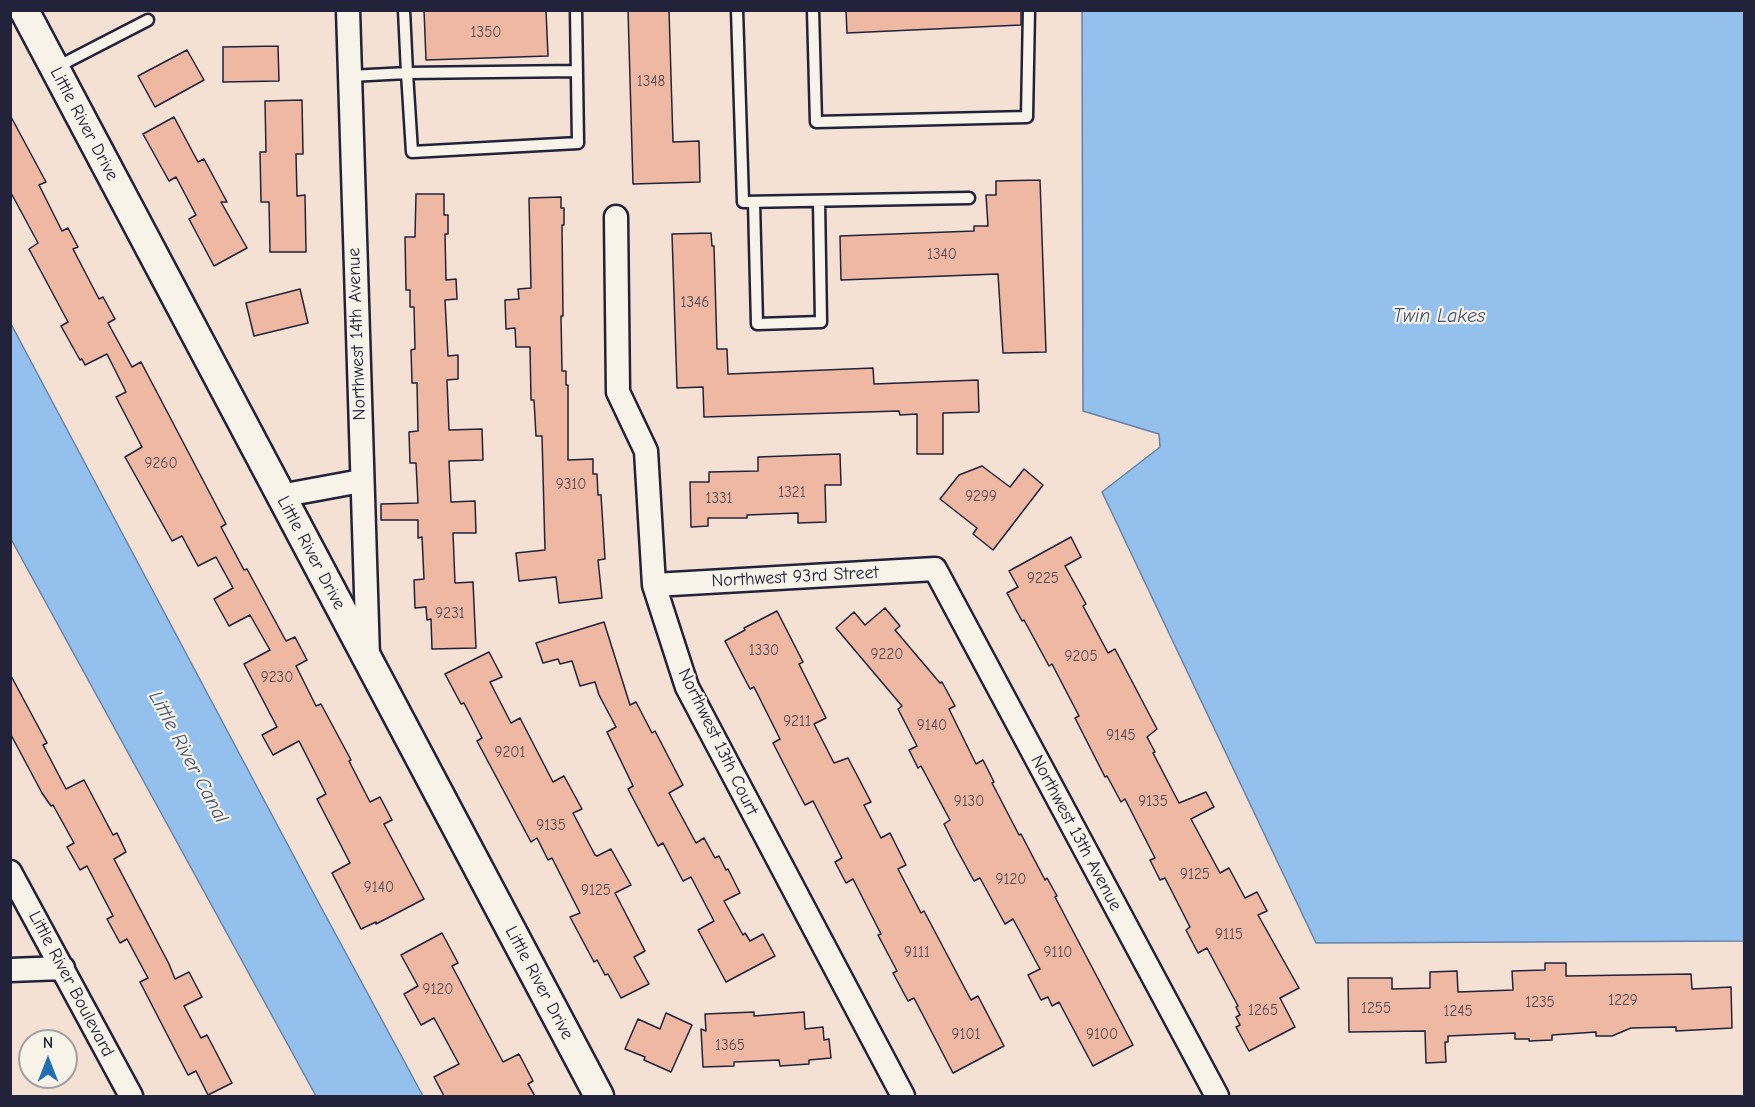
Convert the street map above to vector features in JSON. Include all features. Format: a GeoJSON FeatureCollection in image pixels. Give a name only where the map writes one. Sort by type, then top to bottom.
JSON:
{"type":"FeatureCollection","features":[{"type":"Feature","properties":{"kind":"street","name":"Little River Drive"},"geometry":{"type":"LineString","coordinates":[[24,10],[599,1096]]}},
{"type":"Feature","properties":{"kind":"street","name":"Northwest 14th Avenue"},"geometry":{"type":"LineString","coordinates":[[348,10],[368,658]]}},
{"type":"Feature","properties":{"kind":"street","name":"Northwest 13th Court"},"geometry":{"type":"LineString","coordinates":[[616,217],[618,392],[646,451],[654,585],[687,687],[903,1096]]}},
{"type":"Feature","properties":{"kind":"street"},"geometry":{"type":"LineString","coordinates":[[280,496],[361,481]]}},
{"type":"Feature","properties":{"kind":"street","name":"Northwest 93rd Street"},"geometry":{"type":"LineString","coordinates":[[654,585],[935,569]]}},
{"type":"Feature","properties":{"kind":"street","name":"Northwest 13th Avenue"},"geometry":{"type":"LineString","coordinates":[[935,569],[1217,1096]]}},
{"type":"Feature","properties":{"kind":"street","name":"Little River Boulevard"},"geometry":{"type":"LineString","coordinates":[[10,872],[131,1096]]}},
{"type":"Feature","properties":{"kind":"street"},"geometry":{"type":"LineString","coordinates":[[10,970],[63,968]]}},
{"type":"Feature","properties":{"kind":"lane"},"geometry":{"type":"LineString","coordinates":[[404,10],[412,152],[578,143],[576,10]]}},
{"type":"Feature","properties":{"kind":"lane"},"geometry":{"type":"LineString","coordinates":[[737,10],[743,202],[969,198]]}},
{"type":"Feature","properties":{"kind":"lane"},"geometry":{"type":"LineString","coordinates":[[813,10],[816,122],[1027,117],[1029,10]]}},
{"type":"Feature","properties":{"kind":"lane"},"geometry":{"type":"LineString","coordinates":[[54,69],[148,20]]}},
{"type":"Feature","properties":{"kind":"lane"},"geometry":{"type":"LineString","coordinates":[[350,76],[577,71]]}},
{"type":"Feature","properties":{"kind":"lane"},"geometry":{"type":"LineString","coordinates":[[754,202],[757,324],[821,322],[819,201]]}},
{"type":"Feature","properties":{"kind":"water","name":"Twin Lakes"},"geometry":{"type":"Polygon","coordinates":[[[1082,11],[1744,11],[1744,941],[1316,943],[1102,492],[1160,447],[1159,434],[1083,411],[1082,11]]]}},
{"type":"Feature","properties":{"kind":"water","name":"Little River Canal"},"geometry":{"type":"Polygon","coordinates":[[[11,324],[423,1096],[316,1096],[11,539],[11,324]]]}},
{"type":"Feature","properties":{"kind":"building"},"geometry":{"type":"Polygon","coordinates":[[[424,10],[546,10],[548,56],[426,60],[424,10]]]}},
{"type":"Feature","properties":{"kind":"building"},"geometry":{"type":"Polygon","coordinates":[[[628,10],[669,10],[673,142],[699,141],[700,182],[633,184],[628,10]]]}},
{"type":"Feature","properties":{"kind":"building"},"geometry":{"type":"Polygon","coordinates":[[[846,10],[1021,10],[1021,25],[847,33],[846,10]]]}},
{"type":"Feature","properties":{"kind":"building"},"geometry":{"type":"Polygon","coordinates":[[[278,46],[279,81],[223,82],[223,47],[278,46]]]}},
{"type":"Feature","properties":{"kind":"building"},"geometry":{"type":"Polygon","coordinates":[[[187,50],[204,80],[155,107],[138,76],[187,50]]]}},
{"type":"Feature","properties":{"kind":"building"},"geometry":{"type":"Polygon","coordinates":[[[302,100],[303,154],[296,154],[297,196],[305,195],[306,252],[270,252],[269,202],[261,202],[260,152],[266,152],[265,101],[302,100]]]}},
{"type":"Feature","properties":{"kind":"building"},"geometry":{"type":"Polygon","coordinates":[[[10,115],[46,182],[39,185],[62,231],[68,228],[78,247],[73,249],[99,299],[103,297],[115,319],[108,323],[132,367],[141,362],[226,524],[221,527],[286,641],[295,637],[307,660],[296,666],[316,706],[321,704],[370,802],[380,797],[392,820],[384,824],[424,899],[376,924],[376,922],[361,929],[332,873],[350,863],[317,799],[326,794],[299,741],[273,755],[262,735],[277,727],[244,664],[270,650],[250,615],[229,626],[214,599],[233,588],[216,557],[198,566],[182,536],[172,541],[125,457],[142,447],[116,397],[126,392],[107,354],[85,365],[61,326],[68,322],[29,249],[38,243],[10,191],[10,115]]]}},
{"type":"Feature","properties":{"kind":"building"},"geometry":{"type":"Polygon","coordinates":[[[174,117],[198,162],[204,159],[227,202],[221,202],[247,248],[214,266],[189,219],[196,215],[176,177],[169,181],[143,134],[174,117]]]}},
{"type":"Feature","properties":{"kind":"building"},"geometry":{"type":"Polygon","coordinates":[[[1040,180],[1046,352],[1003,353],[998,274],[841,280],[840,236],[974,231],[974,226],[988,226],[986,195],[996,195],[996,181],[1040,180]]]}},
{"type":"Feature","properties":{"kind":"building"},"geometry":{"type":"Polygon","coordinates":[[[416,194],[444,194],[444,215],[448,215],[448,234],[445,234],[446,280],[456,279],[457,299],[445,300],[448,356],[458,355],[458,379],[447,380],[449,430],[482,429],[483,460],[449,461],[451,502],[475,501],[476,533],[453,533],[455,583],[473,582],[476,648],[432,649],[431,619],[427,620],[426,607],[415,608],[414,580],[424,579],[422,537],[418,538],[418,520],[381,520],[381,504],[418,503],[416,463],[410,463],[409,432],[418,431],[417,383],[412,383],[411,350],[415,349],[414,307],[410,307],[410,290],[406,290],[405,237],[415,237],[416,194]]]}},
{"type":"Feature","properties":{"kind":"building"},"geometry":{"type":"Polygon","coordinates":[[[561,197],[561,208],[564,208],[562,371],[566,371],[566,385],[568,385],[568,460],[593,459],[593,474],[597,474],[598,495],[601,495],[605,559],[598,560],[602,598],[559,603],[556,577],[519,581],[516,553],[545,550],[542,436],[536,436],[534,400],[531,400],[530,347],[516,347],[515,328],[506,329],[505,300],[519,299],[518,289],[531,288],[529,198],[561,197]]]}},
{"type":"Feature","properties":{"kind":"building"},"geometry":{"type":"Polygon","coordinates":[[[711,233],[712,246],[714,246],[717,349],[727,349],[728,374],[873,368],[874,384],[978,380],[979,412],[943,413],[943,454],[917,454],[917,414],[900,415],[899,411],[704,417],[703,387],[677,388],[672,234],[711,233]]]}},
{"type":"Feature","properties":{"kind":"building"},"geometry":{"type":"Polygon","coordinates":[[[300,289],[308,323],[254,336],[246,303],[300,289]]]}},
{"type":"Feature","properties":{"kind":"building"},"geometry":{"type":"Polygon","coordinates":[[[840,454],[841,485],[825,485],[826,522],[798,523],[798,513],[747,515],[747,518],[708,518],[708,526],[691,527],[690,482],[709,482],[709,472],[758,471],[758,457],[840,454]]]}},
{"type":"Feature","properties":{"kind":"building"},"geometry":{"type":"Polygon","coordinates":[[[982,466],[1010,487],[1024,469],[1043,485],[993,550],[973,534],[977,528],[940,499],[959,475],[982,466]]]}},
{"type":"Feature","properties":{"kind":"building"},"geometry":{"type":"Polygon","coordinates":[[[1071,537],[1081,557],[1065,566],[1086,604],[1083,606],[1108,653],[1115,649],[1157,729],[1147,737],[1155,752],[1153,753],[1179,803],[1206,792],[1214,807],[1191,819],[1220,873],[1229,868],[1245,898],[1257,892],[1267,911],[1258,915],[1299,988],[1280,998],[1295,1027],[1249,1051],[1236,1027],[1240,1025],[1236,1017],[1240,1015],[1236,1007],[1238,1006],[1207,948],[1198,953],[1186,930],[1190,927],[1165,878],[1160,880],[1150,860],[1155,858],[1125,799],[1121,802],[1107,776],[1105,777],[1075,718],[1079,716],[1052,664],[1049,666],[1007,593],[1018,587],[1009,571],[1071,537]]]}},
{"type":"Feature","properties":{"kind":"building"},"geometry":{"type":"Polygon","coordinates":[[[885,608],[900,626],[895,630],[940,683],[942,682],[955,706],[949,709],[976,764],[983,760],[994,782],[992,783],[1019,835],[1021,834],[1045,880],[1047,878],[1057,896],[1055,897],[1133,1045],[1093,1066],[1059,1002],[1052,1006],[1048,997],[1041,1000],[1028,975],[1040,969],[1013,919],[1005,924],[980,878],[974,881],[955,846],[944,824],[950,820],[921,766],[918,768],[909,750],[917,746],[898,709],[902,706],[836,628],[854,612],[865,625],[885,608]]]}},
{"type":"Feature","properties":{"kind":"building"},"geometry":{"type":"Polygon","coordinates":[[[777,611],[803,662],[799,664],[826,718],[814,724],[834,763],[848,758],[871,802],[864,805],[881,838],[890,833],[906,865],[898,869],[921,913],[924,911],[971,1000],[978,996],[1004,1046],[953,1073],[914,998],[908,1001],[893,973],[897,971],[878,935],[881,934],[853,879],[846,883],[835,862],[842,858],[813,801],[805,805],[773,743],[780,739],[754,687],[750,689],[725,641],[777,611]]]}},
{"type":"Feature","properties":{"kind":"building"},"geometry":{"type":"Polygon","coordinates":[[[604,622],[630,705],[636,702],[652,733],[655,731],[683,785],[669,793],[696,843],[704,838],[715,858],[719,856],[726,870],[728,869],[740,893],[724,901],[743,935],[745,933],[750,941],[763,934],[775,956],[726,982],[698,930],[714,921],[691,877],[683,881],[663,843],[658,846],[628,789],[633,786],[607,732],[616,727],[599,695],[595,682],[580,686],[572,661],[560,664],[558,659],[543,663],[536,643],[604,622]]]}},
{"type":"Feature","properties":{"kind":"building"},"geometry":{"type":"Polygon","coordinates":[[[489,652],[502,677],[490,682],[511,723],[520,718],[553,782],[564,776],[582,809],[573,813],[595,855],[611,849],[631,885],[615,893],[645,951],[634,957],[649,984],[621,998],[608,974],[605,975],[597,960],[594,962],[570,917],[580,913],[552,858],[548,860],[537,838],[531,842],[477,741],[482,738],[464,703],[461,704],[445,674],[489,652]]]}},
{"type":"Feature","properties":{"kind":"building"},"geometry":{"type":"Polygon","coordinates":[[[10,674],[47,743],[43,745],[66,789],[84,780],[113,835],[117,833],[126,852],[114,859],[175,979],[189,972],[202,997],[184,1006],[201,1038],[207,1035],[232,1083],[208,1095],[196,1071],[188,1075],[140,982],[148,978],[127,939],[120,943],[107,919],[113,916],[87,866],[80,870],[67,847],[74,843],[53,805],[51,806],[42,793],[10,733],[10,674]]]}},
{"type":"Feature","properties":{"kind":"building"},"geometry":{"type":"Polygon","coordinates":[[[442,933],[458,963],[452,966],[503,1062],[519,1054],[533,1081],[528,1084],[535,1096],[444,1096],[434,1077],[459,1064],[434,1018],[421,1025],[404,994],[418,986],[401,955],[442,933]]]}},
{"type":"Feature","properties":{"kind":"building"},"geometry":{"type":"Polygon","coordinates":[[[1545,963],[1566,963],[1566,976],[1691,974],[1692,989],[1731,987],[1732,1028],[1676,1031],[1676,1027],[1631,1028],[1612,1036],[1596,1036],[1596,1032],[1552,1035],[1552,1040],[1529,1041],[1529,1039],[1515,1039],[1515,1033],[1448,1036],[1448,1042],[1445,1042],[1446,1062],[1426,1063],[1425,1031],[1349,1032],[1348,978],[1392,978],[1392,989],[1430,988],[1430,972],[1457,971],[1458,992],[1513,990],[1512,971],[1545,970],[1545,963]]]}},
{"type":"Feature","properties":{"kind":"building"},"geometry":{"type":"Polygon","coordinates":[[[754,1012],[754,1016],[804,1012],[805,1029],[823,1027],[824,1040],[829,1039],[831,1058],[809,1060],[809,1064],[780,1066],[779,1060],[734,1062],[734,1066],[703,1067],[701,1029],[706,1031],[705,1014],[754,1012]]]}},
{"type":"Feature","properties":{"kind":"building"},"geometry":{"type":"Polygon","coordinates":[[[666,1013],[692,1025],[671,1072],[625,1049],[638,1019],[660,1029],[666,1013]]]}}]}
